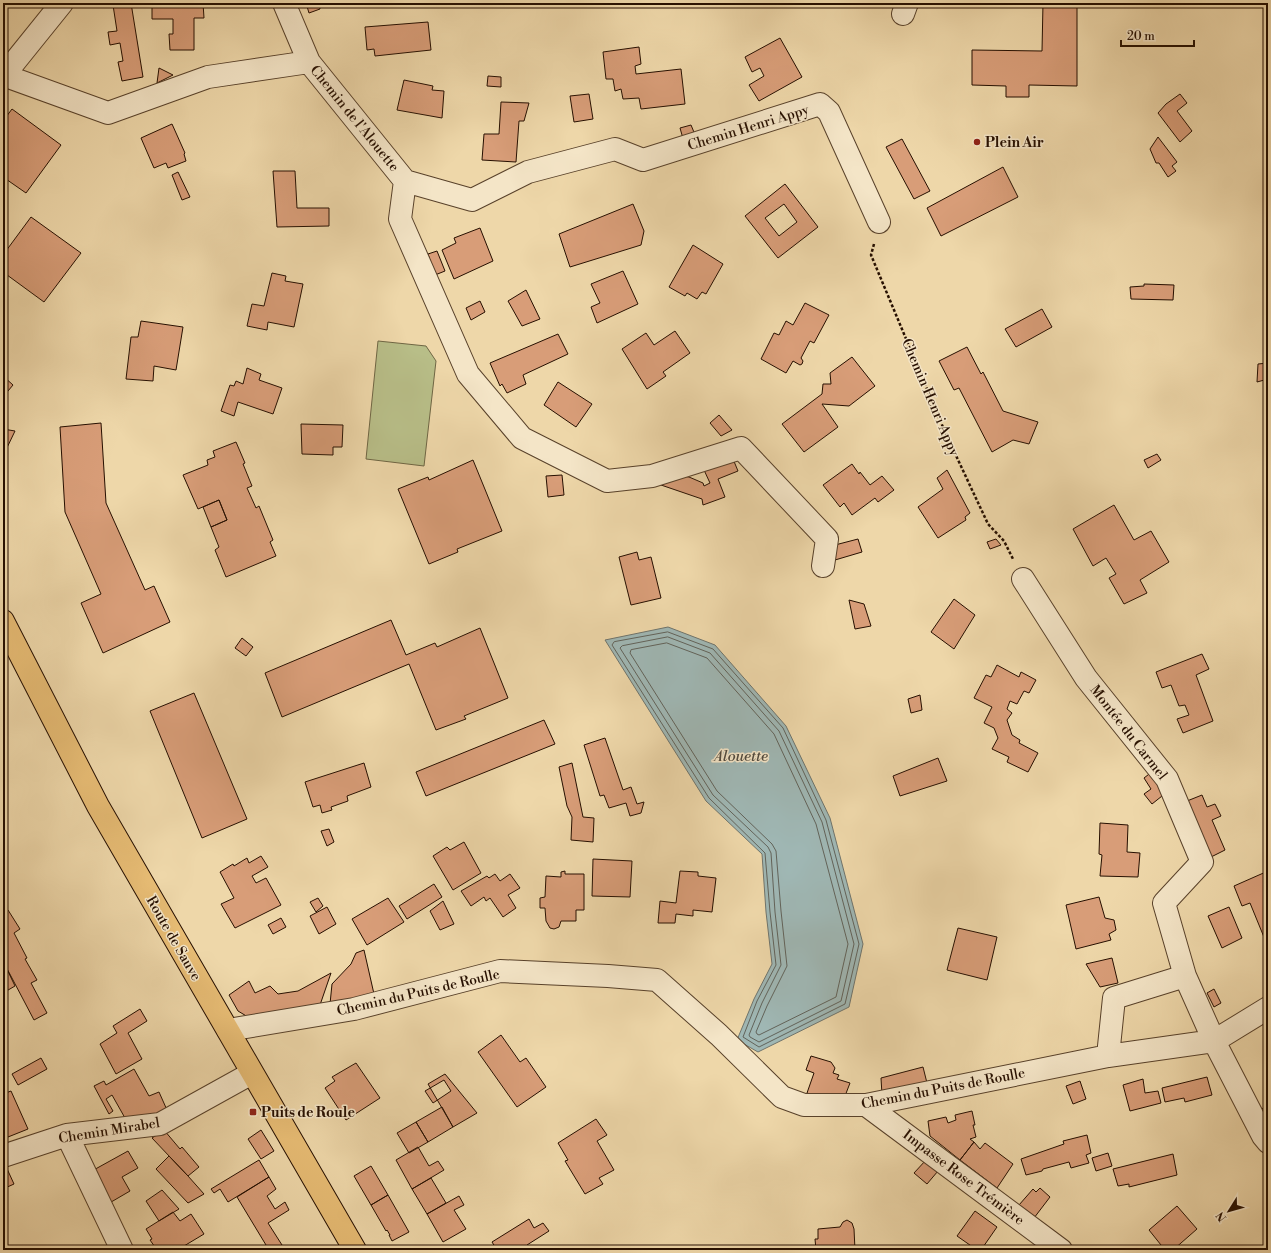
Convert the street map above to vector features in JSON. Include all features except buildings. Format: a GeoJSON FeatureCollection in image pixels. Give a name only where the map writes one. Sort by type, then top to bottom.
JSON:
{"type":"FeatureCollection","features":[{"type":"Feature","properties":{"kind":"main road","name":"Route de Sauve"},"geometry":{"type":"LineString","coordinates":[[3,621],[98,806],[355,1250]]}},
{"type":"Feature","properties":{"kind":"street"},"geometry":{"type":"LineString","coordinates":[[4,75],[62,3]]}},
{"type":"Feature","properties":{"kind":"street"},"geometry":{"type":"LineString","coordinates":[[284,3],[309,62]]}},
{"type":"Feature","properties":{"kind":"street","name":"Chemin de l'Alouette"},"geometry":{"type":"LineString","coordinates":[[4,75],[108,113],[208,77],[309,62],[405,181]]}},
{"type":"Feature","properties":{"kind":"street","name":"Chemin Henri Appy"},"geometry":{"type":"LineString","coordinates":[[405,181],[472,200],[528,172],[535,170],[615,149],[643,160],[820,104],[829,112],[879,222]]}},
{"type":"Feature","properties":{"kind":"street"},"geometry":{"type":"LineString","coordinates":[[405,181],[400,219],[468,374],[522,438],[607,481],[652,476],[741,448],[826,539],[823,566]]}},
{"type":"Feature","properties":{"kind":"street","name":"Montée du Carmel"},"geometry":{"type":"LineString","coordinates":[[1023,579],[1086,678],[1167,779],[1202,862],[1164,903],[1185,976],[1214,1041],[1263,1136],[1268,1142]]}},
{"type":"Feature","properties":{"kind":"street","name":"Chemin du Puits de Roulle"},"geometry":{"type":"LineString","coordinates":[[228,1030],[354,1009],[500,971],[657,980],[719,1035],[782,1097],[804,1105],[866,1105],[1108,1056],[1214,1041],[1268,1008]]}},
{"type":"Feature","properties":{"kind":"street"},"geometry":{"type":"LineString","coordinates":[[1108,1056],[1114,998],[1185,976]]}},
{"type":"Feature","properties":{"kind":"street","name":"Chemin Mirabel"},"geometry":{"type":"LineString","coordinates":[[3,1156],[67,1135],[160,1124],[252,1073]]}},
{"type":"Feature","properties":{"kind":"street","name":"Impasse Rose Trémière"},"geometry":{"type":"LineString","coordinates":[[866,1105],[1062,1250]]}},
{"type":"Feature","properties":{"kind":"street"},"geometry":{"type":"LineString","coordinates":[[67,1135],[122,1250]]}},
{"type":"Feature","properties":{"kind":"path","name":"Chemin Henri Appy"},"geometry":{"type":"LineString","coordinates":[[879,222],[871,255],[945,432],[988,524],[1004,541],[1023,579]]}},
{"type":"Feature","properties":{"kind":"green space"},"geometry":{"type":"Polygon","coordinates":[[[378,341],[426,346],[436,361],[424,466],[366,459],[378,341]]]}},
{"type":"Feature","properties":{"kind":"water","name":"Alouette"},"geometry":{"type":"Polygon","coordinates":[[[668,627],[715,645],[786,726],[830,818],[863,944],[849,1007],[758,1052],[737,1040],[754,999],[772,964],[766,912],[762,854],[706,801],[605,640],[668,627]]]}},
{"type":"Feature","properties":{"kind":"place","name":"Plein Air"},"geometry":{"type":"Point","coordinates":[977,142]}},
{"type":"Feature","properties":{"kind":"place","name":"Puits de Roule"},"geometry":{"type":"Point","coordinates":[253,1112]}}]}
